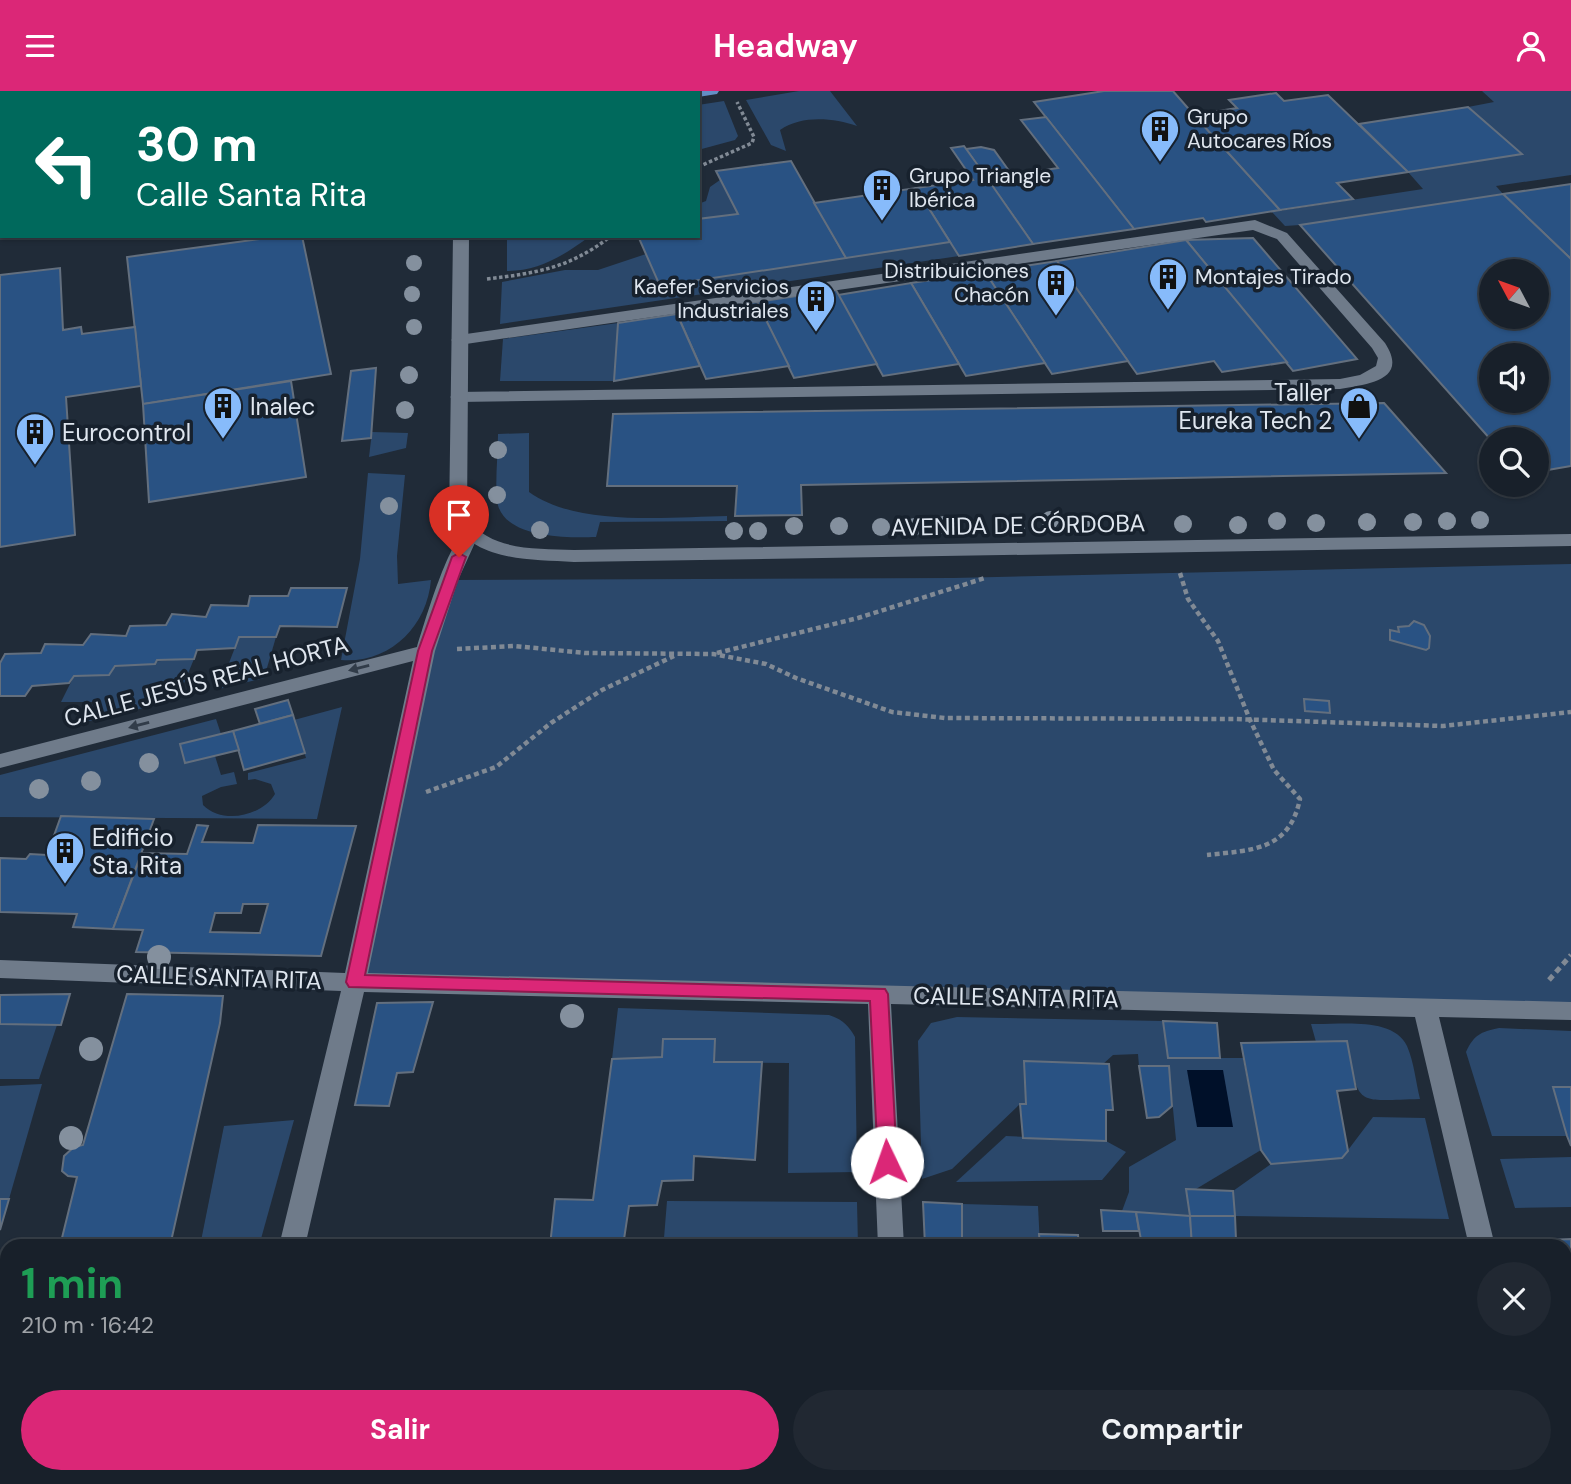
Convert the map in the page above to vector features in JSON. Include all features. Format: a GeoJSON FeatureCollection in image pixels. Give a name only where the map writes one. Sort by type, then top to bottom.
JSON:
{"type":"FeatureCollection","features":[{"type":"Feature","properties":{"kind":"street"},"geometry":{"type":"LineString","coordinates":[[458,397],[1340,384],[1380,374],[1386,365],[1386,358],[1379,346],[1282,236],[1255,225],[459,339]]}},
{"type":"Feature","properties":{"kind":"street"},"geometry":{"type":"LineString","coordinates":[[294,1239],[355,982],[425,651],[449,580],[470,534],[458,520],[458,282],[461,238]]}},
{"type":"Feature","properties":{"kind":"street","name":"AVENIDA DE CÓRDOBA"},"geometry":{"type":"LineString","coordinates":[[470,534],[496,549],[574,556],[1571,540]]}},
{"type":"Feature","properties":{"kind":"street","name":"CALLE JESÚS REAL HORTA"},"geometry":{"type":"LineString","coordinates":[[0,761],[425,651]]}},
{"type":"Feature","properties":{"kind":"street","name":"CALLE SANTA RITA"},"geometry":{"type":"LineString","coordinates":[[0,969],[355,982],[1571,1011]]}},
{"type":"Feature","properties":{"kind":"street"},"geometry":{"type":"LineString","coordinates":[[879,994],[891,1239]]}},
{"type":"Feature","properties":{"kind":"street"},"geometry":{"type":"LineString","coordinates":[[1425,1007],[1480,1239]]}},
{"type":"Feature","properties":{"kind":"path"},"geometry":{"type":"LineString","coordinates":[[700,166],[752,143],[754,137],[732,91]]}},
{"type":"Feature","properties":{"kind":"path"},"geometry":{"type":"LineString","coordinates":[[458,282],[542,272],[566,266],[587,257],[609,238]]}},
{"type":"Feature","properties":{"kind":"path"},"geometry":{"type":"LineString","coordinates":[[1167,547],[1188,599],[1217,641],[1274,770],[1300,799],[1298,819],[1288,834],[1254,849],[1207,855]]}},
{"type":"Feature","properties":{"kind":"path"},"geometry":{"type":"LineString","coordinates":[[713,654],[858,618],[992,576],[1034,549]]}},
{"type":"Feature","properties":{"kind":"path"},"geometry":{"type":"LineString","coordinates":[[425,651],[515,646],[585,653],[713,654],[766,664],[796,678],[892,712],[945,718],[1250,720],[1443,726],[1571,712]]}},
{"type":"Feature","properties":{"kind":"path"},"geometry":{"type":"LineString","coordinates":[[397,791],[429,792],[496,767],[551,723],[601,690],[678,654]]}},
{"type":"Feature","properties":{"kind":"shaded area"},"geometry":{"type":"Polygon","coordinates":[[[799,91],[830,91],[857,126],[818,119],[798,122],[780,130],[786,151],[771,145],[746,100],[799,91]]]}},
{"type":"Feature","properties":{"kind":"shaded area"},"geometry":{"type":"Polygon","coordinates":[[[1482,91],[1571,91],[1571,175],[1496,186],[1503,194],[1300,225],[1285,226],[1272,212],[1423,189],[1408,172],[1521,154],[1468,107],[1494,102],[1482,91]]]}},
{"type":"Feature","properties":{"kind":"shaded area"},"geometry":{"type":"Polygon","coordinates":[[[724,101],[738,136],[735,140],[700,149],[700,105],[724,101]]]}},
{"type":"Feature","properties":{"kind":"shaded area"},"geometry":{"type":"Polygon","coordinates":[[[720,180],[738,214],[700,219],[700,203],[706,201],[710,187],[720,180]]]}},
{"type":"Feature","properties":{"kind":"shaded area"},"geometry":{"type":"Polygon","coordinates":[[[507,238],[587,238],[551,261],[530,268],[507,271],[507,238]]]}},
{"type":"Feature","properties":{"kind":"shaded area"},"geometry":{"type":"Polygon","coordinates":[[[950,242],[959,256],[500,324],[502,282],[565,270],[598,270],[646,254],[660,286],[950,242]]]}},
{"type":"Feature","properties":{"kind":"shaded area"},"geometry":{"type":"Polygon","coordinates":[[[618,323],[614,381],[500,381],[503,339],[618,323]]]}},
{"type":"Feature","properties":{"kind":"shaded area"},"geometry":{"type":"Polygon","coordinates":[[[372,432],[408,433],[406,448],[369,457],[372,432]]]}},
{"type":"Feature","properties":{"kind":"shaded area"},"geometry":{"type":"Polygon","coordinates":[[[529,433],[529,492],[549,503],[572,511],[598,515],[652,518],[727,516],[727,521],[600,522],[596,537],[554,536],[523,529],[501,513],[497,500],[498,434],[529,433]]]}},
{"type":"Feature","properties":{"kind":"shaded area"},"geometry":{"type":"Polygon","coordinates":[[[368,473],[405,475],[397,556],[398,584],[431,580],[422,613],[402,639],[375,656],[341,660],[360,559],[368,473]]]}},
{"type":"Feature","properties":{"kind":"shaded area"},"geometry":{"type":"Polygon","coordinates":[[[1571,564],[1571,1011],[355,982],[449,580],[953,578],[1571,564]]]}},
{"type":"Feature","properties":{"kind":"shaded area"},"geometry":{"type":"Polygon","coordinates":[[[239,637],[276,637],[264,678],[219,689],[239,637]]]}},
{"type":"Feature","properties":{"kind":"shaded area"},"geometry":{"type":"Polygon","coordinates":[[[194,659],[177,700],[85,722],[94,702],[61,702],[74,676],[134,664],[194,659]]]}},
{"type":"Feature","properties":{"kind":"shaded area"},"geometry":{"type":"Polygon","coordinates":[[[342,707],[317,819],[0,817],[0,775],[216,719],[221,734],[181,744],[185,763],[215,756],[221,775],[234,772],[237,784],[221,787],[202,796],[203,805],[211,811],[231,816],[252,812],[269,802],[275,794],[271,784],[255,779],[248,780],[248,773],[306,758],[294,720],[342,707]]]}},
{"type":"Feature","properties":{"kind":"shaded area"},"geometry":{"type":"Polygon","coordinates":[[[618,1008],[829,1015],[841,1021],[855,1037],[857,1172],[788,1173],[789,1063],[714,1062],[715,1039],[664,1039],[662,1057],[612,1059],[618,1008]]]}},
{"type":"Feature","properties":{"kind":"shaded area"},"geometry":{"type":"Polygon","coordinates":[[[957,1017],[1163,1021],[1168,1058],[1243,1058],[1261,1150],[1196,1189],[1186,1189],[1190,1216],[1122,1211],[1129,1192],[1129,1167],[1176,1140],[1169,1067],[1139,1066],[1138,1054],[1113,1055],[1103,1064],[1024,1061],[1026,1104],[1020,1104],[952,1169],[922,1179],[918,1041],[931,1023],[957,1017]]]}},
{"type":"Feature","properties":{"kind":"shaded area"},"geometry":{"type":"Polygon","coordinates":[[[0,1024],[57,1025],[39,1079],[0,1079],[0,1024]]]}},
{"type":"Feature","properties":{"kind":"shaded area"},"geometry":{"type":"Polygon","coordinates":[[[1311,1024],[1364,1024],[1390,1030],[1400,1036],[1409,1052],[1420,1099],[1382,1100],[1363,1095],[1354,1078],[1347,1041],[1316,1042],[1311,1024]]]}},
{"type":"Feature","properties":{"kind":"shaded area"},"geometry":{"type":"Polygon","coordinates":[[[1499,1028],[1571,1031],[1571,1087],[1553,1087],[1567,1136],[1492,1136],[1466,1052],[1478,1035],[1499,1028]]]}},
{"type":"Feature","properties":{"kind":"shaded area"},"geometry":{"type":"Polygon","coordinates":[[[1187,1070],[1223,1070],[1233,1127],[1197,1127],[1187,1070]]]}},
{"type":"Feature","properties":{"kind":"shaded area"},"geometry":{"type":"Polygon","coordinates":[[[42,1084],[9,1199],[0,1199],[0,1086],[42,1084]]]}},
{"type":"Feature","properties":{"kind":"shaded area"},"geometry":{"type":"Polygon","coordinates":[[[1373,1117],[1425,1118],[1449,1219],[1235,1216],[1233,1191],[1271,1164],[1342,1158],[1373,1117]]]}},
{"type":"Feature","properties":{"kind":"shaded area"},"geometry":{"type":"Polygon","coordinates":[[[294,1120],[261,1239],[201,1239],[224,1126],[294,1120]]]}},
{"type":"Feature","properties":{"kind":"shaded area"},"geometry":{"type":"Polygon","coordinates":[[[1006,1136],[1106,1141],[1126,1152],[1102,1180],[956,1182],[1006,1136]]]}},
{"type":"Feature","properties":{"kind":"shaded area"},"geometry":{"type":"Polygon","coordinates":[[[1571,1157],[1571,1207],[1515,1208],[1500,1159],[1571,1157]]]}},
{"type":"Feature","properties":{"kind":"shaded area"},"geometry":{"type":"Polygon","coordinates":[[[667,1201],[857,1202],[858,1239],[664,1238],[667,1201]]]}},
{"type":"Feature","properties":{"kind":"shaded area"},"geometry":{"type":"Polygon","coordinates":[[[962,1204],[1038,1206],[1040,1239],[962,1239],[962,1204]]]}},
{"type":"Feature","properties":{"kind":"building","name":"Grupo Autocares Ríos"},"geometry":{"type":"Polygon","coordinates":[[[1104,91],[1173,91],[1280,210],[1206,222],[1203,218],[1134,229],[1034,102],[1104,91]]]}},
{"type":"Feature","properties":{"kind":"building"},"geometry":{"type":"Polygon","coordinates":[[[1276,93],[1284,101],[1328,95],[1408,172],[1337,183],[1353,199],[1280,210],[1194,115],[1237,108],[1229,100],[1276,93]]]}},
{"type":"Feature","properties":{"kind":"building"},"geometry":{"type":"Polygon","coordinates":[[[1468,107],[1522,154],[1408,172],[1359,124],[1468,107]]]}},
{"type":"Feature","properties":{"kind":"building"},"geometry":{"type":"Polygon","coordinates":[[[1046,117],[1134,229],[1033,244],[966,149],[981,147],[994,150],[1012,175],[1058,168],[1021,120],[1046,117]]]}},
{"type":"Feature","properties":{"kind":"building"},"geometry":{"type":"Polygon","coordinates":[[[964,146],[1033,244],[959,256],[916,188],[973,180],[951,148],[964,146]]]}},
{"type":"Feature","properties":{"kind":"building"},"geometry":{"type":"Polygon","coordinates":[[[791,161],[846,258],[660,286],[639,238],[700,238],[700,219],[738,214],[716,171],[791,161]]]}},
{"type":"Feature","properties":{"kind":"building"},"geometry":{"type":"Polygon","coordinates":[[[1571,184],[1571,259],[1503,194],[1571,184]]]}},
{"type":"Feature","properties":{"kind":"building","name":"Grupo Triangle Ibérica"},"geometry":{"type":"Polygon","coordinates":[[[916,188],[950,242],[846,258],[814,203],[916,188]]]}},
{"type":"Feature","properties":{"kind":"building"},"geometry":{"type":"Polygon","coordinates":[[[1503,194],[1571,259],[1571,466],[1549,470],[1549,427],[1479,427],[1300,225],[1503,194]]]}},
{"type":"Feature","properties":{"kind":"building"},"geometry":{"type":"Polygon","coordinates":[[[267,238],[302,238],[331,374],[143,404],[127,257],[267,238]]]}},
{"type":"Feature","properties":{"kind":"building"},"geometry":{"type":"Polygon","coordinates":[[[1253,238],[1357,359],[1293,371],[1186,240],[1253,238]]]}},
{"type":"Feature","properties":{"kind":"building","name":"Montajes Tirado"},"geometry":{"type":"Polygon","coordinates":[[[1186,240],[1287,362],[1222,372],[1214,361],[1137,374],[1057,261],[1186,240]]]}},
{"type":"Feature","properties":{"kind":"building","name":"Distribuiciones Chacón"},"geometry":{"type":"Polygon","coordinates":[[[1057,261],[1128,361],[1052,374],[985,272],[1057,261]]]}},
{"type":"Feature","properties":{"kind":"building","name":"Eurocontrol"},"geometry":{"type":"Polygon","coordinates":[[[60,268],[63,330],[81,327],[82,334],[135,327],[141,386],[66,397],[75,535],[0,547],[0,275],[60,268]]]}},
{"type":"Feature","properties":{"kind":"building"},"geometry":{"type":"Polygon","coordinates":[[[985,272],[1045,363],[966,376],[911,283],[985,272]]]}},
{"type":"Feature","properties":{"kind":"building"},"geometry":{"type":"Polygon","coordinates":[[[911,283],[959,364],[883,376],[838,295],[911,283]]]}},
{"type":"Feature","properties":{"kind":"building","name":"Kaefer Servicios Industriales"},"geometry":{"type":"Polygon","coordinates":[[[836,290],[877,364],[794,378],[757,302],[836,290]]]}},
{"type":"Feature","properties":{"kind":"building"},"geometry":{"type":"Polygon","coordinates":[[[757,302],[789,366],[706,379],[677,314],[757,302]]]}},
{"type":"Feature","properties":{"kind":"building"},"geometry":{"type":"Polygon","coordinates":[[[677,314],[700,366],[614,381],[618,323],[677,314]]]}},
{"type":"Feature","properties":{"kind":"building"},"geometry":{"type":"Polygon","coordinates":[[[376,368],[371,438],[342,441],[351,371],[376,368]]]}},
{"type":"Feature","properties":{"kind":"building","name":"Inalec"},"geometry":{"type":"Polygon","coordinates":[[[291,381],[306,477],[149,502],[143,404],[291,381]]]}},
{"type":"Feature","properties":{"kind":"building"},"geometry":{"type":"Polygon","coordinates":[[[1384,403],[1446,473],[801,485],[802,515],[735,516],[737,486],[607,486],[613,414],[1384,403]]]}},
{"type":"Feature","properties":{"kind":"building"},"geometry":{"type":"Polygon","coordinates":[[[291,588],[347,588],[337,627],[280,626],[276,637],[239,637],[235,648],[197,650],[194,659],[157,660],[155,664],[115,666],[109,675],[74,676],[69,683],[32,686],[25,696],[0,696],[0,663],[5,654],[41,653],[45,644],[83,645],[91,634],[126,636],[130,626],[166,625],[172,614],[206,617],[211,605],[248,606],[250,596],[288,596],[291,588]]]}},
{"type":"Feature","properties":{"kind":"building"},"geometry":{"type":"Polygon","coordinates":[[[1414,621],[1424,625],[1430,636],[1429,648],[1426,650],[1390,640],[1390,630],[1399,632],[1398,627],[1409,626],[1414,621]]]}},
{"type":"Feature","properties":{"kind":"building"},"geometry":{"type":"Polygon","coordinates":[[[1304,699],[1329,701],[1330,713],[1305,711],[1304,699]]]}},
{"type":"Feature","properties":{"kind":"building"},"geometry":{"type":"Polygon","coordinates":[[[288,700],[293,715],[260,724],[255,709],[288,700]]]}},
{"type":"Feature","properties":{"kind":"building"},"geometry":{"type":"Polygon","coordinates":[[[293,715],[305,753],[244,770],[233,731],[293,715]]]}},
{"type":"Feature","properties":{"kind":"building"},"geometry":{"type":"Polygon","coordinates":[[[233,731],[239,750],[185,763],[180,744],[233,731]]]}},
{"type":"Feature","properties":{"kind":"building","name":"Edificio Sta. Rita"},"geometry":{"type":"Polygon","coordinates":[[[61,816],[154,819],[113,929],[73,927],[77,914],[0,912],[0,858],[26,859],[30,854],[47,855],[61,816]]]}},
{"type":"Feature","properties":{"kind":"building"},"geometry":{"type":"Polygon","coordinates":[[[197,825],[208,826],[202,842],[253,843],[258,825],[356,826],[321,956],[136,952],[143,930],[113,929],[142,853],[187,854],[197,825]],[[243,904],[241,913],[215,913],[210,932],[260,933],[268,904],[243,904]]]}},
{"type":"Feature","properties":{"kind":"building"},"geometry":{"type":"Polygon","coordinates":[[[70,994],[61,1025],[0,1024],[0,995],[70,994]]]}},
{"type":"Feature","properties":{"kind":"building"},"geometry":{"type":"Polygon","coordinates":[[[127,994],[223,996],[220,1023],[172,1239],[62,1239],[77,1177],[68,1176],[62,1171],[64,1156],[74,1147],[83,1145],[127,994]]]}},
{"type":"Feature","properties":{"kind":"building"},"geometry":{"type":"Polygon","coordinates":[[[433,1002],[413,1072],[397,1073],[389,1106],[355,1105],[377,1003],[433,1002]]]}},
{"type":"Feature","properties":{"kind":"building"},"geometry":{"type":"Polygon","coordinates":[[[1163,1021],[1217,1023],[1220,1058],[1168,1058],[1163,1021]]]}},
{"type":"Feature","properties":{"kind":"building"},"geometry":{"type":"Polygon","coordinates":[[[663,1039],[715,1039],[714,1062],[762,1062],[755,1160],[694,1156],[693,1180],[662,1181],[657,1205],[629,1206],[624,1239],[551,1239],[555,1199],[593,1200],[612,1059],[662,1057],[663,1039]]]}},
{"type":"Feature","properties":{"kind":"building"},"geometry":{"type":"Polygon","coordinates":[[[1347,1041],[1356,1089],[1337,1091],[1348,1151],[1342,1158],[1271,1164],[1261,1150],[1241,1043],[1347,1041]]]}},
{"type":"Feature","properties":{"kind":"building"},"geometry":{"type":"Polygon","coordinates":[[[1024,1061],[1109,1064],[1113,1110],[1106,1110],[1106,1141],[1023,1138],[1020,1104],[1026,1104],[1024,1061]]]}},
{"type":"Feature","properties":{"kind":"building"},"geometry":{"type":"Polygon","coordinates":[[[1139,1066],[1169,1066],[1172,1106],[1159,1117],[1147,1118],[1139,1066]]]}},
{"type":"Feature","properties":{"kind":"building"},"geometry":{"type":"Polygon","coordinates":[[[1553,1087],[1571,1087],[1571,1146],[1567,1136],[1553,1087]]]}},
{"type":"Feature","properties":{"kind":"building"},"geometry":{"type":"Polygon","coordinates":[[[1186,1189],[1233,1191],[1235,1216],[1190,1216],[1186,1189]]]}},
{"type":"Feature","properties":{"kind":"building"},"geometry":{"type":"Polygon","coordinates":[[[0,1199],[9,1199],[0,1230],[0,1199]]]}},
{"type":"Feature","properties":{"kind":"building"},"geometry":{"type":"Polygon","coordinates":[[[923,1202],[962,1204],[962,1239],[925,1239],[923,1202]]]}},
{"type":"Feature","properties":{"kind":"building"},"geometry":{"type":"Polygon","coordinates":[[[1101,1210],[1136,1212],[1139,1231],[1103,1231],[1101,1210]]]}},
{"type":"Feature","properties":{"kind":"building"},"geometry":{"type":"Polygon","coordinates":[[[1136,1212],[1190,1216],[1192,1239],[1141,1239],[1136,1212]]]}},
{"type":"Feature","properties":{"kind":"building"},"geometry":{"type":"Polygon","coordinates":[[[1190,1216],[1235,1216],[1236,1239],[1192,1239],[1190,1216]]]}},
{"type":"Feature","properties":{"kind":"building"},"geometry":{"type":"Polygon","coordinates":[[[1039,1234],[1078,1235],[1078,1239],[1039,1239],[1039,1234]]]}},
{"type":"Feature","properties":{"kind":"place","name":"Grupo Autocares Ríos"},"geometry":{"type":"Point","coordinates":[1160,163]}},
{"type":"Feature","properties":{"kind":"place","name":"Grupo Triangle Ibérica"},"geometry":{"type":"Point","coordinates":[882,222]}},
{"type":"Feature","properties":{"kind":"place","name":"Montajes Tirado"},"geometry":{"type":"Point","coordinates":[1168,311]}},
{"type":"Feature","properties":{"kind":"place","name":"Distribuiciones Chacón"},"geometry":{"type":"Point","coordinates":[1056,317]}},
{"type":"Feature","properties":{"kind":"place","name":"Kaefer Servicios Industriales"},"geometry":{"type":"Point","coordinates":[816,333]}},
{"type":"Feature","properties":{"kind":"place","name":"Inalec"},"geometry":{"type":"Point","coordinates":[223,440]}},
{"type":"Feature","properties":{"kind":"place","name":"Taller Eureka Tech 2"},"geometry":{"type":"Point","coordinates":[1359,440]}},
{"type":"Feature","properties":{"kind":"place","name":"Eurocontrol"},"geometry":{"type":"Point","coordinates":[35,466]}},
{"type":"Feature","properties":{"kind":"place","name":"Edificio Sta. Rita"},"geometry":{"type":"Point","coordinates":[65,885]}},
{"type":"Feature","properties":{"kind":"route"},"geometry":{"type":"LineString","coordinates":[[459,557],[425,651],[355,982],[879,994],[887,1162]]}}]}
